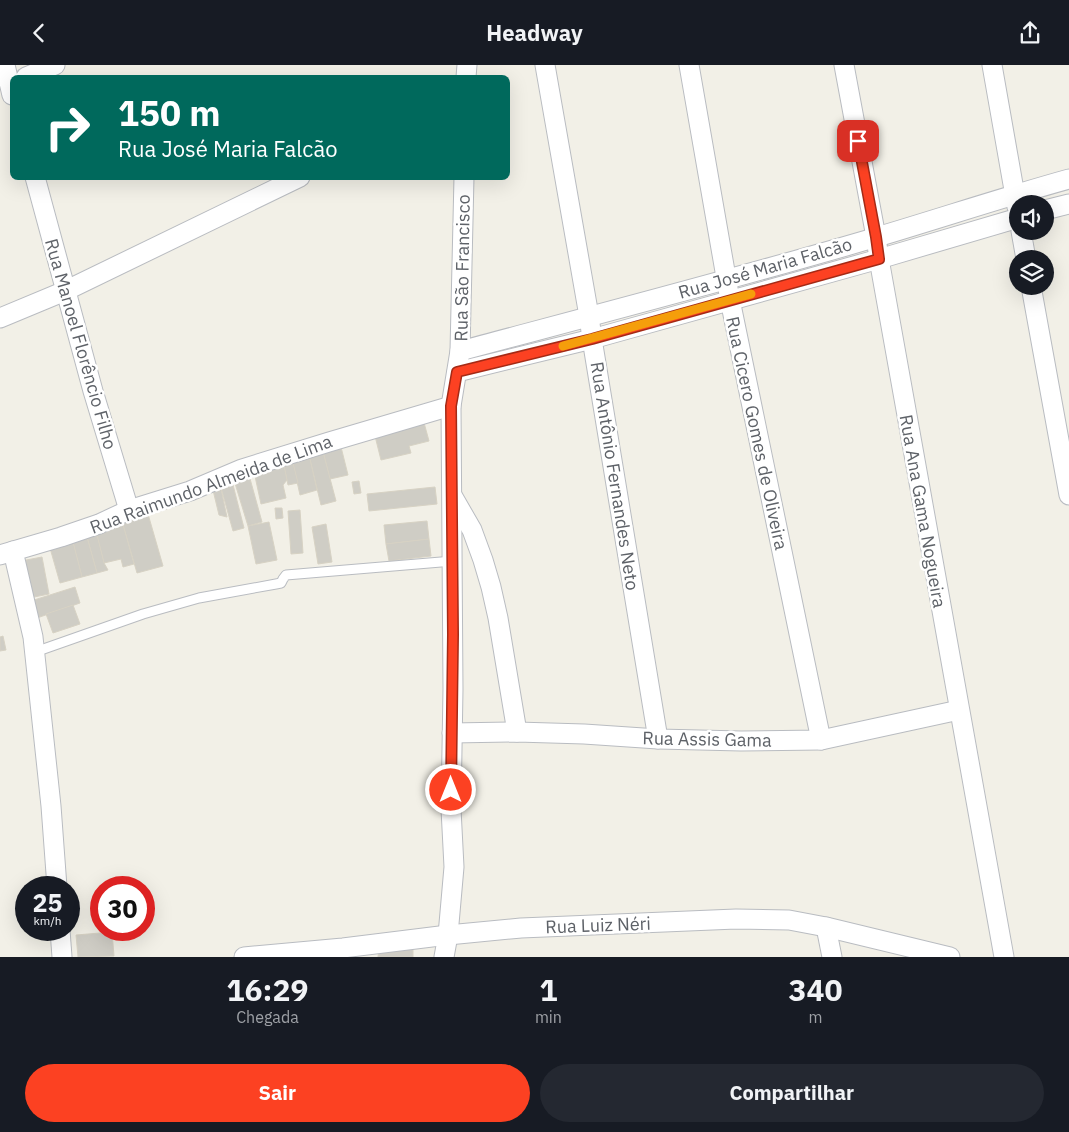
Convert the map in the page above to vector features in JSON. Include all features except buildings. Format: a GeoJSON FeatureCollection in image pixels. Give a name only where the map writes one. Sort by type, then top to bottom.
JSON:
{"type":"FeatureCollection","features":[{"type":"Feature","properties":{"kind":"street"},"geometry":{"type":"LineString","coordinates":[[35,75],[55,65]]}},
{"type":"Feature","properties":{"kind":"street","name":"Rua Antônio Fernandes Neto"},"geometry":{"type":"LineString","coordinates":[[545,65],[590,316],[592,339],[658,739]]}},
{"type":"Feature","properties":{"kind":"street","name":"Rua Cicero Gomes de Oliveira"},"geometry":{"type":"LineString","coordinates":[[689,65],[730,300],[821,740]]}},
{"type":"Feature","properties":{"kind":"street","name":"Rua Ana Gama Nogueira"},"geometry":{"type":"LineString","coordinates":[[844,65],[1004,957]]}},
{"type":"Feature","properties":{"kind":"street"},"geometry":{"type":"LineString","coordinates":[[992,65],[1015,195]]}},
{"type":"Feature","properties":{"kind":"street","name":"Rua José Maria Falcão"},"geometry":{"type":"LineString","coordinates":[[1032,195],[1069,179]]}},
{"type":"Feature","properties":{"kind":"street","name":"Rua Manoel Florêncio Filho"},"geometry":{"type":"LineString","coordinates":[[36,180],[93,391],[129,510]]}},
{"type":"Feature","properties":{"kind":"street"},"geometry":{"type":"LineString","coordinates":[[0,318],[65,291],[294,180]]}},
{"type":"Feature","properties":{"kind":"street","name":"Rua São Francisco"},"geometry":{"type":"LineString","coordinates":[[444,957],[448,935],[454,867],[451,809],[453,561],[451,406],[460,351],[464,180]]}},
{"type":"Feature","properties":{"kind":"street","name":"Rua José Maria Falcão"},"geometry":{"type":"LineString","coordinates":[[460,351],[876,237],[1009,204]]}},
{"type":"Feature","properties":{"kind":"street"},"geometry":{"type":"LineString","coordinates":[[1054,208],[1069,204]]}},
{"type":"Feature","properties":{"kind":"street","name":"Rua José Maria Falcão"},"geometry":{"type":"LineString","coordinates":[[457,372],[592,339],[1009,221]]}},
{"type":"Feature","properties":{"kind":"street"},"geometry":{"type":"LineString","coordinates":[[1033,295],[1069,495]]}},
{"type":"Feature","properties":{"kind":"street","name":"Rua Raimundo Almeida de Lima"},"geometry":{"type":"LineString","coordinates":[[7,553],[99,524],[129,510],[190,491],[251,467],[329,441],[451,406]]}},
{"type":"Feature","properties":{"kind":"street"},"geometry":{"type":"LineString","coordinates":[[452,496],[472,530],[484,560],[491,587],[517,732]]}},
{"type":"Feature","properties":{"kind":"street"},"geometry":{"type":"LineString","coordinates":[[7,553],[33,637],[50,796],[56,876]]}},
{"type":"Feature","properties":{"kind":"street","name":"Rua Assis Gama"},"geometry":{"type":"LineString","coordinates":[[452,733],[517,732],[741,741],[821,740],[959,710]]}},
{"type":"Feature","properties":{"kind":"street","name":"Rua Luiz Néri"},"geometry":{"type":"LineString","coordinates":[[244,957],[521,929],[736,919],[789,920],[950,957]]}},
{"type":"Feature","properties":{"kind":"street"},"geometry":{"type":"LineString","coordinates":[[826,927],[832,957]]}},
{"type":"Feature","properties":{"kind":"street"},"geometry":{"type":"LineString","coordinates":[[61,941],[62,957]]}},
{"type":"Feature","properties":{"kind":"lane"},"geometry":{"type":"LineString","coordinates":[[35,652],[143,614],[199,598],[276,585],[282,583],[286,575],[453,561]]}},
{"type":"Feature","properties":{"kind":"slow traffic"},"geometry":{"type":"LineString","coordinates":[[563,346],[751,294]]}},
{"type":"Feature","properties":{"kind":"route"},"geometry":{"type":"LineString","coordinates":[[451,790],[453,689],[451,406],[457,372],[592,339],[879,259],[858,141]]}}]}
